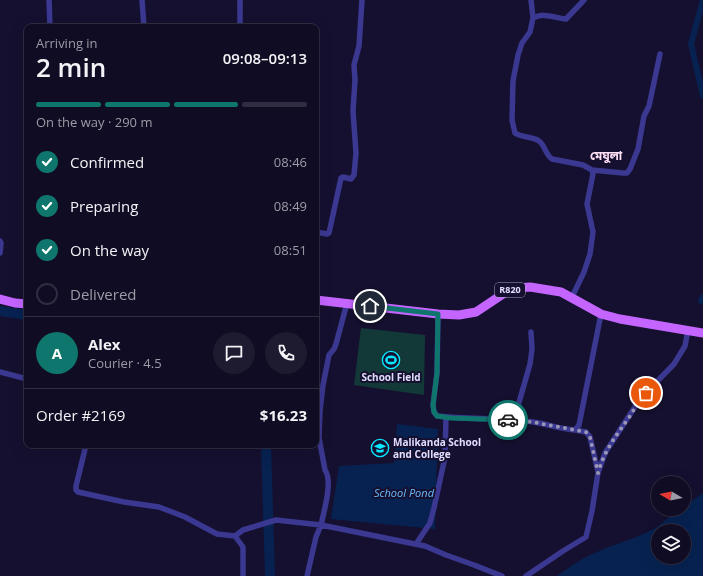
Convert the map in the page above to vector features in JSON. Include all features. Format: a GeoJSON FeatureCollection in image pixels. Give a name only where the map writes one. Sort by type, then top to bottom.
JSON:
{"type":"FeatureCollection","features":[{"type":"Feature","properties":{"kind":"main road","name":"R820"},"geometry":{"type":"LineString","coordinates":[[319,300],[459,315],[476,312],[506,292],[516,288],[530,287],[561,292],[601,314],[620,319],[703,332]]}},
{"type":"Feature","properties":{"kind":"main road"},"geometry":{"type":"LineString","coordinates":[[0,299],[24,304]]}},
{"type":"Feature","properties":{"kind":"street"},"geometry":{"type":"LineString","coordinates":[[49,0],[50,24]]}},
{"type":"Feature","properties":{"kind":"street"},"geometry":{"type":"LineString","coordinates":[[142,0],[144,24]]}},
{"type":"Feature","properties":{"kind":"street"},"geometry":{"type":"LineString","coordinates":[[240,0],[240,24]]}},
{"type":"Feature","properties":{"kind":"street"},"geometry":{"type":"LineString","coordinates":[[319,232],[329,233],[341,178],[351,178],[354,175],[356,153],[353,111],[355,80],[354,65],[359,46],[362,0]]}},
{"type":"Feature","properties":{"kind":"street"},"geometry":{"type":"LineString","coordinates":[[531,0],[533,18],[530,32],[522,43],[513,81],[512,120],[515,133],[540,141],[548,156],[552,159],[583,165],[592,170],[627,173],[638,149],[644,116],[649,106],[660,54]]}},
{"type":"Feature","properties":{"kind":"street"},"geometry":{"type":"LineString","coordinates":[[533,18],[541,15],[547,15],[566,19],[584,0]]}},
{"type":"Feature","properties":{"kind":"street"},"geometry":{"type":"LineString","coordinates":[[572,297],[584,272],[590,254],[593,232],[587,204],[592,179],[592,170]]}},
{"type":"Feature","properties":{"kind":"street"},"geometry":{"type":"LineString","coordinates":[[0,241],[0,253]]}},
{"type":"Feature","properties":{"kind":"street"},"geometry":{"type":"LineString","coordinates":[[307,576],[316,537],[321,525],[328,482],[328,474],[325,470],[319,438],[323,385],[329,355],[336,344],[347,303]]}},
{"type":"Feature","properties":{"kind":"street"},"geometry":{"type":"LineString","coordinates":[[438,314],[437,373],[433,405],[434,412],[437,416],[514,420],[586,432],[590,437],[598,473]]}},
{"type":"Feature","properties":{"kind":"street"},"geometry":{"type":"LineString","coordinates":[[575,430],[579,425],[601,314]]}},
{"type":"Feature","properties":{"kind":"street"},"geometry":{"type":"LineString","coordinates":[[526,576],[586,537],[598,473],[605,453],[640,399],[674,364],[685,346],[688,330]]}},
{"type":"Feature","properties":{"kind":"street"},"geometry":{"type":"LineString","coordinates":[[514,420],[530,364],[532,349],[531,332]]}},
{"type":"Feature","properties":{"kind":"street"},"geometry":{"type":"LineString","coordinates":[[0,372],[24,378]]}},
{"type":"Feature","properties":{"kind":"street"},"geometry":{"type":"LineString","coordinates":[[416,544],[430,523],[434,508],[446,457],[446,417]]}},
{"type":"Feature","properties":{"kind":"street"},"geometry":{"type":"LineString","coordinates":[[85,448],[76,486],[76,490],[78,492],[124,502],[159,507],[184,517],[217,534],[236,536],[243,530],[276,520],[321,525],[425,546],[446,556],[502,576]]}},
{"type":"Feature","properties":{"kind":"street"},"geometry":{"type":"LineString","coordinates":[[236,536],[243,546],[243,576]]}},
{"type":"Feature","properties":{"kind":"green space","name":"School Field"},"geometry":{"type":"Polygon","coordinates":[[[361,328],[425,335],[424,395],[354,385],[361,328]]]}},
{"type":"Feature","properties":{"kind":"water","name":"School Pond"},"geometry":{"type":"Polygon","coordinates":[[[397,424],[438,429],[435,529],[331,519],[339,466],[394,463],[397,424]]]}},
{"type":"Feature","properties":{"kind":"water"},"geometry":{"type":"Polygon","coordinates":[[[703,493],[703,576],[557,576],[588,556],[651,530],[651,564],[691,564],[691,524],[661,524],[671,516],[691,516],[691,501],[703,493]]]}},
{"type":"Feature","properties":{"kind":"waterway"},"geometry":{"type":"LineString","coordinates":[[703,0],[691,44],[703,96]]}},
{"type":"Feature","properties":{"kind":"waterway"},"geometry":{"type":"LineString","coordinates":[[701,301],[703,297]]}},
{"type":"Feature","properties":{"kind":"waterway"},"geometry":{"type":"LineString","coordinates":[[0,311],[24,315]]}},
{"type":"Feature","properties":{"kind":"waterway"},"geometry":{"type":"LineString","coordinates":[[266,448],[270,576]]}},
{"type":"Feature","properties":{"kind":"way so far"},"geometry":{"type":"LineString","coordinates":[[508,420],[532,422],[568,430],[586,432],[590,437],[598,473],[605,453],[612,441],[640,399],[646,393]]}},
{"type":"Feature","properties":{"kind":"place","name":"School Field"},"geometry":{"type":"Point","coordinates":[391,360]}},
{"type":"Feature","properties":{"kind":"place","name":"Malikanda School and College"},"geometry":{"type":"Point","coordinates":[380,448]}},
{"type":"Feature","properties":{"kind":"district","name":"মেঘুলা"},"geometry":{"type":"Point","coordinates":[606,156]}},
{"type":"Feature","properties":{"kind":"route"},"geometry":{"type":"LineString","coordinates":[[370,306],[438,314],[437,373],[433,405],[434,412],[437,416],[451,418],[487,418],[508,420]]}}]}
